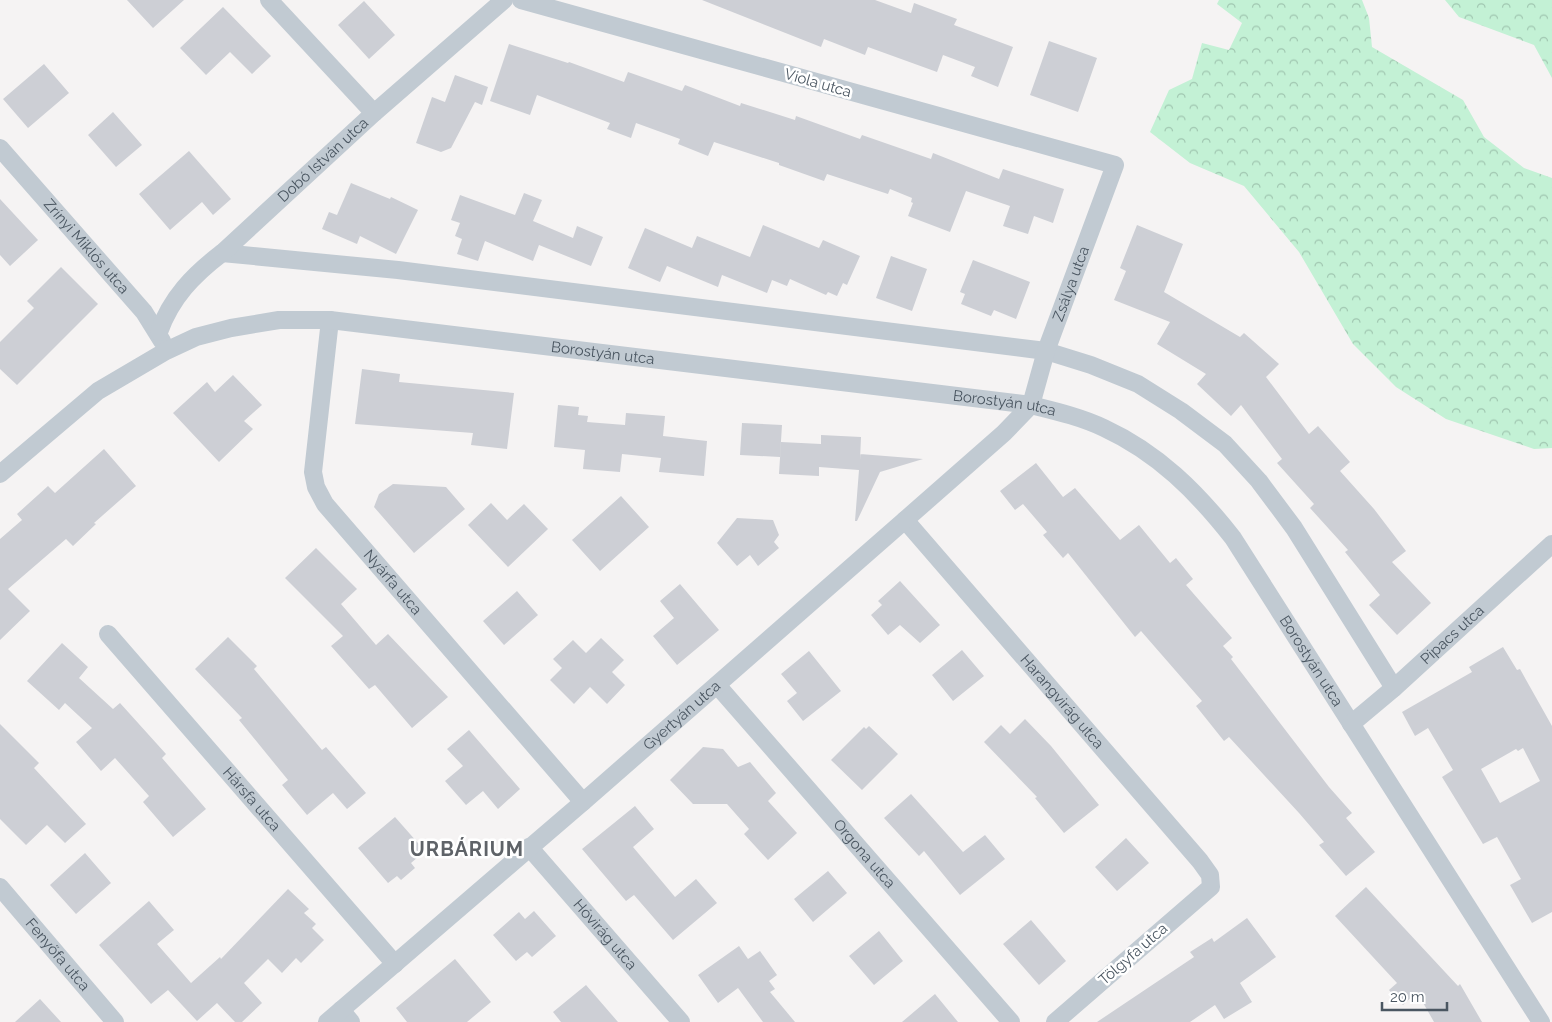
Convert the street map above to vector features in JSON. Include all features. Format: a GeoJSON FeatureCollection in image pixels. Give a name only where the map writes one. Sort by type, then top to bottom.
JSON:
{"type":"FeatureCollection","features":[{"type":"Feature","properties":{"kind":"street"},"geometry":{"type":"LineString","coordinates":[[269,0],[374,113]]}},
{"type":"Feature","properties":{"kind":"street","name":"Dobó István utca"},"geometry":{"type":"LineString","coordinates":[[159,332],[166,312],[183,288],[201,269],[222,253],[374,113],[504,0]]}},
{"type":"Feature","properties":{"kind":"street","name":"Viola utca"},"geometry":{"type":"LineString","coordinates":[[521,0],[1114,165]]}},
{"type":"Feature","properties":{"kind":"street","name":"Zrínyi Miklós utca"},"geometry":{"type":"LineString","coordinates":[[0,148],[144,312],[159,332],[166,350]]}},
{"type":"Feature","properties":{"kind":"street","name":"Zsálya utca"},"geometry":{"type":"LineString","coordinates":[[1031,405],[1046,351],[1114,165]]}},
{"type":"Feature","properties":{"kind":"street"},"geometry":{"type":"LineString","coordinates":[[222,253],[418,272],[1046,351],[1091,365],[1138,384],[1181,411],[1225,444],[1258,481],[1294,528],[1394,688]]}},
{"type":"Feature","properties":{"kind":"street","name":"Borostyán utca"},"geometry":{"type":"LineString","coordinates":[[166,350],[196,337],[231,328],[279,320],[330,320],[1031,405],[1104,428],[1167,467],[1203,500],[1233,538],[1540,1022]]}},
{"type":"Feature","properties":{"kind":"street","name":"Nyárfa utca"},"geometry":{"type":"LineString","coordinates":[[330,320],[325,349],[313,472],[316,487],[325,504],[583,802]]}},
{"type":"Feature","properties":{"kind":"street"},"geometry":{"type":"LineString","coordinates":[[0,474],[98,390],[166,350]]}},
{"type":"Feature","properties":{"kind":"street","name":"Gyertyán utca"},"geometry":{"type":"LineString","coordinates":[[327,1022],[346,1016],[395,964],[1004,433],[1031,405]]}},
{"type":"Feature","properties":{"kind":"street","name":"Harangvirág utca"},"geometry":{"type":"LineString","coordinates":[[905,520],[1200,861],[1210,875],[1211,887]]}},
{"type":"Feature","properties":{"kind":"street","name":"Pipacs utca"},"geometry":{"type":"LineString","coordinates":[[1351,724],[1394,688],[1552,544]]}},
{"type":"Feature","properties":{"kind":"street","name":"Hársfa utca"},"geometry":{"type":"LineString","coordinates":[[108,634],[395,964]]}},
{"type":"Feature","properties":{"kind":"street","name":"Orgona utca"},"geometry":{"type":"LineString","coordinates":[[717,685],[1011,1022]]}},
{"type":"Feature","properties":{"kind":"street","name":"Hóvirág utca"},"geometry":{"type":"LineString","coordinates":[[529,847],[682,1022]]}},
{"type":"Feature","properties":{"kind":"street","name":"Fenyőfa utca"},"geometry":{"type":"LineString","coordinates":[[0,887],[115,1022]]}},
{"type":"Feature","properties":{"kind":"street","name":"Tölgyfa utca"},"geometry":{"type":"LineString","coordinates":[[1055,1022],[1211,887]]}},
{"type":"Feature","properties":{"kind":"green space"},"geometry":{"type":"Polygon","coordinates":[[[1219,0],[1362,0],[1369,18],[1372,47],[1463,100],[1484,137],[1524,168],[1552,178],[1552,448],[1534,449],[1446,419],[1396,387],[1353,344],[1299,252],[1244,186],[1190,163],[1150,132],[1169,90],[1192,79],[1202,43],[1229,50],[1242,23],[1217,4],[1219,0]]]}},
{"type":"Feature","properties":{"kind":"green space"},"geometry":{"type":"Polygon","coordinates":[[[1445,0],[1552,0],[1552,78],[1534,45],[1459,17],[1445,0]]]}},
{"type":"Feature","properties":{"kind":"building"},"geometry":{"type":"Polygon","coordinates":[[[127,0],[184,0],[153,28],[127,0]]]}},
{"type":"Feature","properties":{"kind":"building"},"geometry":{"type":"Polygon","coordinates":[[[702,0],[875,0],[911,13],[914,3],[957,19],[954,25],[1013,47],[998,87],[971,76],[975,67],[943,55],[937,72],[868,47],[865,55],[824,39],[821,47],[702,0]]]}},
{"type":"Feature","properties":{"kind":"building"},"geometry":{"type":"Polygon","coordinates":[[[364,1],[395,35],[369,59],[338,25],[364,1]]]}},
{"type":"Feature","properties":{"kind":"building"},"geometry":{"type":"Polygon","coordinates":[[[223,7],[271,56],[252,74],[230,52],[206,75],[180,48],[223,7]]]}},
{"type":"Feature","properties":{"kind":"building"},"geometry":{"type":"Polygon","coordinates":[[[1049,41],[1097,58],[1078,112],[1030,95],[1049,41]]]}},
{"type":"Feature","properties":{"kind":"building"},"geometry":{"type":"Polygon","coordinates":[[[509,44],[569,62],[624,82],[628,72],[682,91],[685,85],[740,106],[741,103],[795,120],[796,116],[860,139],[862,135],[931,159],[933,153],[999,179],[1003,169],[1064,189],[1053,223],[1034,216],[1028,234],[1003,226],[1010,206],[966,191],[950,232],[908,216],[913,203],[911,202],[912,198],[890,189],[888,194],[827,174],[824,181],[779,165],[779,163],[714,142],[708,156],[678,144],[680,139],[636,123],[631,138],[607,129],[610,123],[537,95],[530,115],[490,101],[509,44]]]}},
{"type":"Feature","properties":{"kind":"building"},"geometry":{"type":"Polygon","coordinates":[[[44,64],[69,93],[28,128],[3,99],[44,64]]]}},
{"type":"Feature","properties":{"kind":"building"},"geometry":{"type":"Polygon","coordinates":[[[455,75],[488,87],[482,105],[475,102],[451,148],[441,152],[416,143],[432,97],[445,102],[455,75]]]}},
{"type":"Feature","properties":{"kind":"building"},"geometry":{"type":"Polygon","coordinates":[[[113,112],[142,145],[116,167],[88,135],[113,112]]]}},
{"type":"Feature","properties":{"kind":"building"},"geometry":{"type":"Polygon","coordinates":[[[189,151],[231,199],[213,215],[202,202],[170,230],[139,194],[189,151]]]}},
{"type":"Feature","properties":{"kind":"building"},"geometry":{"type":"Polygon","coordinates":[[[351,183],[390,199],[391,197],[418,210],[396,254],[360,236],[357,244],[322,229],[329,212],[337,215],[351,183]]]}},
{"type":"Feature","properties":{"kind":"building"},"geometry":{"type":"Polygon","coordinates":[[[524,193],[542,200],[533,221],[573,238],[577,226],[603,237],[591,266],[539,245],[533,261],[485,241],[478,261],[457,254],[462,239],[455,236],[460,223],[451,220],[460,195],[515,215],[524,193]]]}},
{"type":"Feature","properties":{"kind":"building"},"geometry":{"type":"Polygon","coordinates":[[[0,199],[38,240],[10,266],[0,255],[0,199]]]}},
{"type":"Feature","properties":{"kind":"building"},"geometry":{"type":"Polygon","coordinates":[[[763,225],[819,248],[823,240],[860,256],[847,285],[843,283],[837,296],[828,292],[826,295],[790,279],[787,286],[772,280],[767,293],[722,275],[718,287],[667,266],[660,282],[628,268],[645,228],[692,248],[697,236],[750,257],[763,225]]]}},
{"type":"Feature","properties":{"kind":"building"},"geometry":{"type":"Polygon","coordinates":[[[1137,225],[1183,244],[1164,292],[1240,337],[1244,333],[1279,364],[1266,377],[1309,434],[1318,426],[1350,462],[1340,471],[1374,509],[1406,551],[1392,562],[1431,603],[1397,635],[1369,605],[1380,595],[1345,552],[1348,550],[1310,508],[1314,504],[1277,463],[1282,459],[1241,405],[1231,416],[1197,384],[1206,374],[1157,344],[1170,322],[1114,300],[1126,271],[1120,268],[1137,225]]]}},
{"type":"Feature","properties":{"kind":"building"},"geometry":{"type":"Polygon","coordinates":[[[891,256],[927,269],[912,311],[876,298],[891,256]]]}},
{"type":"Feature","properties":{"kind":"building"},"geometry":{"type":"Polygon","coordinates":[[[973,260],[1030,282],[1016,319],[994,310],[991,316],[961,304],[965,294],[960,292],[973,260]]]}},
{"type":"Feature","properties":{"kind":"building"},"geometry":{"type":"Polygon","coordinates":[[[61,267],[98,304],[17,385],[0,369],[0,342],[34,308],[27,301],[61,267]]]}},
{"type":"Feature","properties":{"kind":"building"},"geometry":{"type":"Polygon","coordinates":[[[362,369],[400,374],[399,382],[514,393],[507,449],[471,445],[473,433],[355,424],[362,369]]]}},
{"type":"Feature","properties":{"kind":"building"},"geometry":{"type":"Polygon","coordinates":[[[233,375],[262,405],[244,421],[253,429],[219,462],[173,413],[207,382],[215,392],[233,375]]]}},
{"type":"Feature","properties":{"kind":"building"},"geometry":{"type":"Polygon","coordinates":[[[558,405],[579,407],[578,415],[588,416],[587,422],[625,425],[626,413],[665,416],[663,436],[707,441],[704,476],[659,472],[661,458],[622,454],[620,472],[583,469],[585,450],[554,447],[558,405]]]}},
{"type":"Feature","properties":{"kind":"building"},"geometry":{"type":"Polygon","coordinates":[[[742,423],[782,425],[780,457],[740,455],[742,423]]]}},
{"type":"Feature","properties":{"kind":"building"},"geometry":{"type":"Polygon","coordinates":[[[821,435],[861,437],[860,454],[923,459],[880,472],[857,521],[855,521],[859,470],[819,467],[819,476],[779,474],[781,442],[821,444],[821,435]]]}},
{"type":"Feature","properties":{"kind":"building"},"geometry":{"type":"Polygon","coordinates":[[[104,449],[136,486],[94,523],[96,524],[73,546],[66,539],[8,589],[30,611],[0,640],[0,539],[22,520],[17,514],[48,486],[55,493],[104,449]]]}},
{"type":"Feature","properties":{"kind":"building"},"geometry":{"type":"Polygon","coordinates":[[[1036,463],[1063,497],[1075,488],[1120,540],[1139,525],[1170,563],[1176,558],[1193,579],[1186,585],[1232,638],[1223,646],[1233,657],[1231,659],[1329,787],[1352,813],[1346,818],[1375,852],[1346,876],[1319,845],[1324,842],[1299,813],[1229,737],[1224,741],[1196,706],[1202,701],[1141,631],[1135,637],[1068,553],[1063,558],[1043,535],[1047,532],[1023,504],[1015,510],[1000,491],[1036,463]]]}},
{"type":"Feature","properties":{"kind":"building"},"geometry":{"type":"Polygon","coordinates":[[[393,484],[446,487],[465,509],[414,553],[374,507],[379,494],[393,484]]]}},
{"type":"Feature","properties":{"kind":"building"},"geometry":{"type":"Polygon","coordinates":[[[621,496],[649,527],[600,571],[572,540],[621,496]]]}},
{"type":"Feature","properties":{"kind":"building"},"geometry":{"type":"Polygon","coordinates":[[[491,503],[507,520],[524,504],[548,529],[508,567],[468,525],[491,503]]]}},
{"type":"Feature","properties":{"kind":"building"},"geometry":{"type":"Polygon","coordinates":[[[737,518],[773,520],[779,535],[774,542],[779,548],[758,566],[750,555],[737,566],[717,543],[737,518]]]}},
{"type":"Feature","properties":{"kind":"building"},"geometry":{"type":"Polygon","coordinates":[[[316,548],[357,589],[341,604],[376,645],[388,634],[448,697],[412,728],[375,685],[369,689],[331,646],[343,636],[285,578],[316,548]]]}},
{"type":"Feature","properties":{"kind":"building"},"geometry":{"type":"Polygon","coordinates":[[[900,581],[940,625],[920,643],[900,625],[888,635],[871,615],[882,605],[878,601],[900,581]]]}},
{"type":"Feature","properties":{"kind":"building"},"geometry":{"type":"Polygon","coordinates":[[[680,584],[719,630],[677,665],[653,636],[674,618],[660,601],[680,584]]]}},
{"type":"Feature","properties":{"kind":"building"},"geometry":{"type":"Polygon","coordinates":[[[517,591],[538,615],[504,645],[483,621],[517,591]]]}},
{"type":"Feature","properties":{"kind":"building"},"geometry":{"type":"Polygon","coordinates":[[[228,637],[257,666],[254,669],[322,750],[326,747],[366,793],[347,809],[333,793],[307,815],[282,785],[288,780],[239,720],[242,718],[195,669],[228,637]]]}},
{"type":"Feature","properties":{"kind":"building"},"geometry":{"type":"Polygon","coordinates":[[[601,638],[624,660],[612,672],[625,685],[607,704],[590,687],[574,704],[550,680],[562,668],[553,659],[573,640],[586,653],[601,638]]]}},
{"type":"Feature","properties":{"kind":"building"},"geometry":{"type":"Polygon","coordinates":[[[62,643],[88,667],[79,678],[113,709],[120,703],[166,754],[162,758],[206,809],[173,837],[143,802],[149,796],[115,758],[101,771],[76,742],[92,728],[65,703],[59,710],[27,681],[62,643]]]}},
{"type":"Feature","properties":{"kind":"building"},"geometry":{"type":"Polygon","coordinates":[[[1503,647],[1517,670],[1520,669],[1552,726],[1552,912],[1532,923],[1510,885],[1521,879],[1497,837],[1483,844],[1442,777],[1453,770],[1428,728],[1415,736],[1402,712],[1472,672],[1469,667],[1503,647]],[[1523,748],[1518,751],[1516,749],[1481,769],[1500,803],[1540,781],[1523,748]]]}},
{"type":"Feature","properties":{"kind":"building"},"geometry":{"type":"Polygon","coordinates":[[[962,650],[984,676],[953,701],[932,675],[962,650]]]}},
{"type":"Feature","properties":{"kind":"building"},"geometry":{"type":"Polygon","coordinates":[[[809,651],[841,691],[803,721],[787,701],[797,693],[781,674],[809,651]]]}},
{"type":"Feature","properties":{"kind":"building"},"geometry":{"type":"Polygon","coordinates":[[[1025,719],[1051,746],[1099,805],[1064,833],[1035,798],[1037,797],[984,742],[1001,725],[1010,734],[1025,719]]]}},
{"type":"Feature","properties":{"kind":"building"},"geometry":{"type":"Polygon","coordinates":[[[0,724],[39,763],[34,768],[86,824],[65,843],[47,825],[26,845],[0,819],[0,724]]]}},
{"type":"Feature","properties":{"kind":"building"},"geometry":{"type":"Polygon","coordinates":[[[869,726],[898,754],[862,790],[831,760],[864,727],[866,729],[869,726]]]}},
{"type":"Feature","properties":{"kind":"building"},"geometry":{"type":"Polygon","coordinates":[[[469,730],[520,789],[498,809],[483,791],[466,805],[445,781],[463,766],[447,749],[469,730]]]}},
{"type":"Feature","properties":{"kind":"building"},"geometry":{"type":"Polygon","coordinates":[[[703,747],[723,749],[738,767],[750,762],[776,793],[768,801],[797,833],[768,860],[744,834],[749,829],[727,804],[693,804],[670,780],[703,747]]]}},
{"type":"Feature","properties":{"kind":"building"},"geometry":{"type":"Polygon","coordinates":[[[911,794],[963,852],[985,835],[1005,859],[960,895],[924,851],[919,856],[884,818],[911,794]]]}},
{"type":"Feature","properties":{"kind":"building"},"geometry":{"type":"Polygon","coordinates":[[[635,806],[654,829],[633,847],[675,897],[696,879],[717,903],[673,940],[634,895],[626,901],[582,849],[635,806]]]}},
{"type":"Feature","properties":{"kind":"building"},"geometry":{"type":"Polygon","coordinates":[[[395,817],[425,851],[411,863],[415,868],[401,880],[397,876],[388,883],[358,848],[395,817]]]}},
{"type":"Feature","properties":{"kind":"building"},"geometry":{"type":"Polygon","coordinates":[[[1126,838],[1149,863],[1117,891],[1095,867],[1126,838]]]}},
{"type":"Feature","properties":{"kind":"building"},"geometry":{"type":"Polygon","coordinates":[[[85,853],[111,883],[76,914],[50,885],[85,853]]]}},
{"type":"Feature","properties":{"kind":"building"},"geometry":{"type":"Polygon","coordinates":[[[828,871],[847,893],[813,922],[794,899],[828,871]]]}},
{"type":"Feature","properties":{"kind":"building"},"geometry":{"type":"Polygon","coordinates":[[[1366,887],[1458,986],[1460,984],[1482,1022],[1434,1022],[1417,992],[1403,1005],[1389,990],[1397,983],[1335,916],[1366,887]]]}},
{"type":"Feature","properties":{"kind":"building"},"geometry":{"type":"Polygon","coordinates":[[[288,889],[309,909],[304,913],[316,924],[312,928],[324,940],[301,963],[296,958],[282,973],[268,959],[244,983],[262,1003],[242,1022],[235,1022],[217,1003],[197,1021],[168,990],[151,1004],[99,945],[149,901],[174,930],[157,944],[191,983],[220,957],[221,959],[288,889]]]}},
{"type":"Feature","properties":{"kind":"building"},"geometry":{"type":"Polygon","coordinates":[[[534,911],[556,936],[532,957],[527,952],[516,961],[493,935],[519,912],[525,919],[534,911]]]}},
{"type":"Feature","properties":{"kind":"building"},"geometry":{"type":"Polygon","coordinates":[[[1247,918],[1276,957],[1240,983],[1252,1002],[1224,1019],[1215,1005],[1190,1022],[1097,1022],[1194,957],[1190,952],[1212,938],[1214,942],[1247,918]]]}},
{"type":"Feature","properties":{"kind":"building"},"geometry":{"type":"Polygon","coordinates":[[[1031,920],[1066,961],[1039,985],[1003,944],[1031,920]]]}},
{"type":"Feature","properties":{"kind":"building"},"geometry":{"type":"Polygon","coordinates":[[[879,931],[903,961],[874,985],[849,956],[879,931]]]}},
{"type":"Feature","properties":{"kind":"building"},"geometry":{"type":"Polygon","coordinates":[[[739,946],[748,959],[760,951],[777,975],[769,981],[775,989],[770,992],[795,1022],[763,1022],[738,988],[718,1003],[698,975],[739,946]]]}},
{"type":"Feature","properties":{"kind":"building"},"geometry":{"type":"Polygon","coordinates":[[[455,959],[491,1002],[467,1022],[407,1022],[396,1008],[455,959]]]}},
{"type":"Feature","properties":{"kind":"building"},"geometry":{"type":"Polygon","coordinates":[[[586,985],[618,1022],[561,1022],[553,1012],[586,985]]]}},
{"type":"Feature","properties":{"kind":"building"},"geometry":{"type":"Polygon","coordinates":[[[935,994],[958,1022],[902,1022],[935,994]]]}},
{"type":"Feature","properties":{"kind":"building"},"geometry":{"type":"Polygon","coordinates":[[[40,999],[61,1022],[15,1022],[40,999]]]}},
{"type":"Feature","properties":{"kind":"district","name":"URBÁRIUM"},"geometry":{"type":"Point","coordinates":[467,849]}}]}
